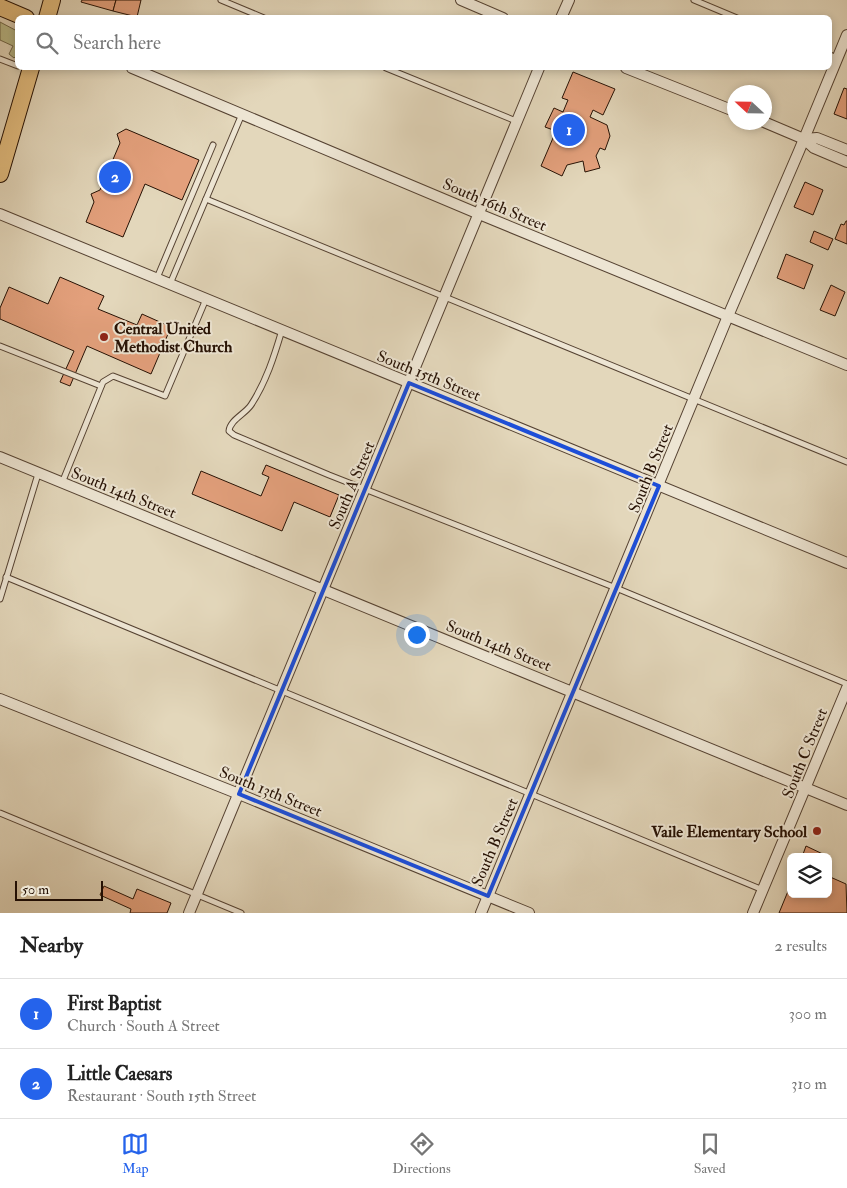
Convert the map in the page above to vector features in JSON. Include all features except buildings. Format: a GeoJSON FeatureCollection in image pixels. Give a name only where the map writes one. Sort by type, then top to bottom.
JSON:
{"type":"FeatureCollection","features":[{"type":"Feature","properties":{"kind":"main road"},"geometry":{"type":"LineString","coordinates":[[48,15],[52,0]]}},
{"type":"Feature","properties":{"kind":"main road"},"geometry":{"type":"LineString","coordinates":[[0,7],[19,15]]}},
{"type":"Feature","properties":{"kind":"main road"},"geometry":{"type":"LineString","coordinates":[[0,174],[4,143],[24,70]]}},
{"type":"Feature","properties":{"kind":"street"},"geometry":{"type":"LineString","coordinates":[[461,0],[496,15]]}},
{"type":"Feature","properties":{"kind":"street"},"geometry":{"type":"LineString","coordinates":[[562,15],[568,0]]}},
{"type":"Feature","properties":{"kind":"street","name":"South B Street"},"geometry":{"type":"LineString","coordinates":[[833,57],[847,35]]}},
{"type":"Feature","properties":{"kind":"street","name":"South 16th Street"},"geometry":{"type":"LineString","coordinates":[[137,70],[479,214],[847,365]]}},
{"type":"Feature","properties":{"kind":"street","name":"South A Street"},"geometry":{"type":"LineString","coordinates":[[189,913],[240,794],[538,70]]}},
{"type":"Feature","properties":{"kind":"street"},"geometry":{"type":"LineString","coordinates":[[631,70],[727,108]]}},
{"type":"Feature","properties":{"kind":"street","name":"South B Street"},"geometry":{"type":"LineString","coordinates":[[481,913],[728,316],[804,139],[828,70]]}},
{"type":"Feature","properties":{"kind":"street"},"geometry":{"type":"LineString","coordinates":[[772,125],[804,139],[814,148],[847,162]]}},
{"type":"Feature","properties":{"kind":"street"},"geometry":{"type":"LineString","coordinates":[[804,139],[817,138],[847,150]]}},
{"type":"Feature","properties":{"kind":"street","name":"South 15th Street"},"geometry":{"type":"LineString","coordinates":[[0,214],[847,563]]}},
{"type":"Feature","properties":{"kind":"street","name":"South 14th Street"},"geometry":{"type":"LineString","coordinates":[[0,458],[847,805]]}},
{"type":"Feature","properties":{"kind":"street","name":"South C Street"},"geometry":{"type":"LineString","coordinates":[[753,913],[847,688]]}},
{"type":"Feature","properties":{"kind":"street","name":"South 13th Street"},"geometry":{"type":"LineString","coordinates":[[0,699],[240,794],[529,913]]}},
{"type":"Feature","properties":{"kind":"lane"},"geometry":{"type":"LineString","coordinates":[[222,0],[257,15]]}},
{"type":"Feature","properties":{"kind":"lane"},"geometry":{"type":"LineString","coordinates":[[694,0],[730,15]]}},
{"type":"Feature","properties":{"kind":"lane"},"geometry":{"type":"LineString","coordinates":[[0,59],[15,64]]}},
{"type":"Feature","properties":{"kind":"lane"},"geometry":{"type":"LineString","coordinates":[[391,70],[516,121]]}},
{"type":"Feature","properties":{"kind":"lane"},"geometry":{"type":"LineString","coordinates":[[170,284],[243,114]]}},
{"type":"Feature","properties":{"kind":"lane"},"geometry":{"type":"LineString","coordinates":[[157,278],[213,145]]}},
{"type":"Feature","properties":{"kind":"lane"},"geometry":{"type":"LineString","coordinates":[[206,199],[847,462]]}},
{"type":"Feature","properties":{"kind":"lane"},"geometry":{"type":"LineString","coordinates":[[62,483],[103,382],[113,376],[165,396],[206,299]]}},
{"type":"Feature","properties":{"kind":"lane"},"geometry":{"type":"LineString","coordinates":[[282,330],[262,389],[246,412],[232,422],[229,427],[229,431],[234,435],[616,588],[847,684]]}},
{"type":"Feature","properties":{"kind":"lane"},"geometry":{"type":"LineString","coordinates":[[0,346],[101,386]]}},
{"type":"Feature","properties":{"kind":"lane"},"geometry":{"type":"LineString","coordinates":[[0,599],[38,474]]}},
{"type":"Feature","properties":{"kind":"lane"},"geometry":{"type":"LineString","coordinates":[[6,577],[763,890]]}},
{"type":"Feature","properties":{"kind":"lane"},"geometry":{"type":"LineString","coordinates":[[0,813],[241,913]]}},
{"type":"Feature","properties":{"kind":"highlighted area"},"geometry":{"type":"Polygon","coordinates":[[[409,383],[659,486],[488,896],[239,794],[409,383]]]}},
{"type":"Feature","properties":{"kind":"green space"},"geometry":{"type":"Polygon","coordinates":[[[0,22],[15,30],[14,58],[9,54],[13,46],[0,40],[0,22]]]}},
{"type":"Feature","properties":{"kind":"place","name":"First Baptist"},"geometry":{"type":"Point","coordinates":[569,130]}},
{"type":"Feature","properties":{"kind":"place","name":"Little Caesars"},"geometry":{"type":"Point","coordinates":[115,177]}},
{"type":"Feature","properties":{"kind":"place","name":"Central United Methodist Church"},"geometry":{"type":"Point","coordinates":[104,337]}},
{"type":"Feature","properties":{"kind":"place","name":"Vaile Elementary School"},"geometry":{"type":"Point","coordinates":[817,831]}}]}
